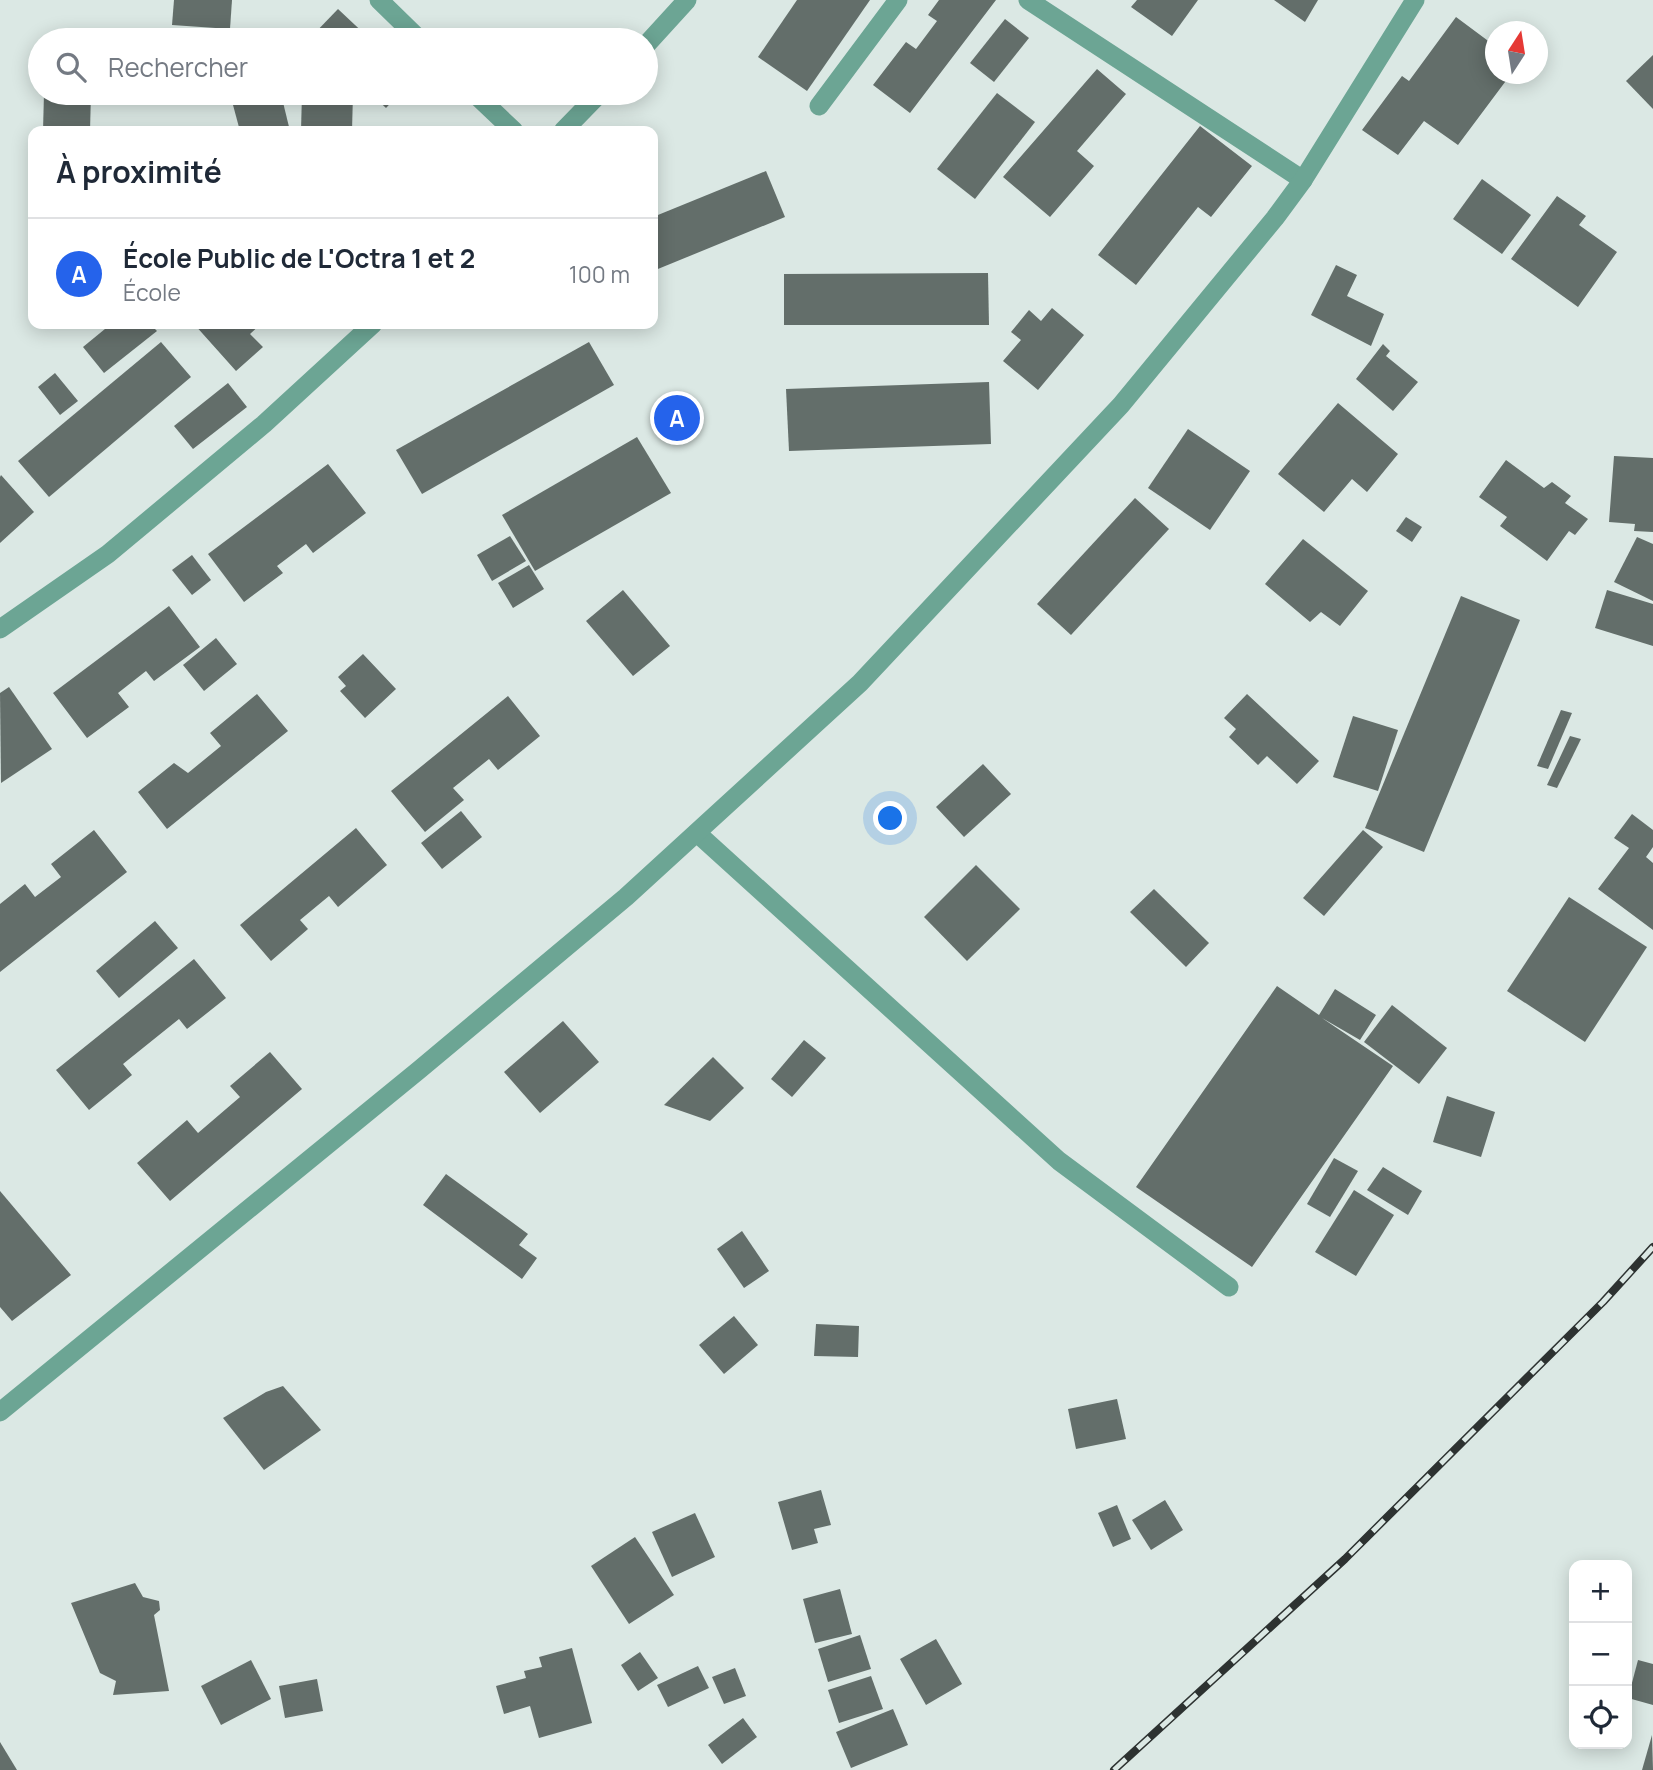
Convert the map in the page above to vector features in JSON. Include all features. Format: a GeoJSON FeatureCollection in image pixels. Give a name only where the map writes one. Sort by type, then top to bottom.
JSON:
{"type":"FeatureCollection","features":[{"type":"Feature","properties":{"kind":"street"},"geometry":{"type":"LineString","coordinates":[[379,0],[408,28]]}},
{"type":"Feature","properties":{"kind":"street"},"geometry":{"type":"LineString","coordinates":[[658,32],[687,0]]}},
{"type":"Feature","properties":{"kind":"street"},"geometry":{"type":"LineString","coordinates":[[819,106],[898,0]]}},
{"type":"Feature","properties":{"kind":"street"},"geometry":{"type":"LineString","coordinates":[[1028,0],[1303,180]]}},
{"type":"Feature","properties":{"kind":"street"},"geometry":{"type":"LineString","coordinates":[[0,1412],[626,897],[860,684],[1121,405],[1275,218],[1303,180],[1415,0]]}},
{"type":"Feature","properties":{"kind":"street"},"geometry":{"type":"LineString","coordinates":[[487,105],[509,126]]}},
{"type":"Feature","properties":{"kind":"street"},"geometry":{"type":"LineString","coordinates":[[568,126],[588,105]]}},
{"type":"Feature","properties":{"kind":"street"},"geometry":{"type":"LineString","coordinates":[[0,629],[108,554],[264,424],[368,329]]}},
{"type":"Feature","properties":{"kind":"street"},"geometry":{"type":"LineString","coordinates":[[697,833],[1059,1161],[1229,1287]]}},
{"type":"Feature","properties":{"kind":"building"},"geometry":{"type":"Polygon","coordinates":[[[174,0],[232,0],[230,28],[172,25],[174,0]]]}},
{"type":"Feature","properties":{"kind":"building"},"geometry":{"type":"Polygon","coordinates":[[[797,0],[870,0],[807,91],[758,57],[797,0]]]}},
{"type":"Feature","properties":{"kind":"building"},"geometry":{"type":"Polygon","coordinates":[[[939,0],[996,0],[910,113],[873,85],[906,42],[916,49],[937,21],[928,15],[939,0]]]}},
{"type":"Feature","properties":{"kind":"building"},"geometry":{"type":"Polygon","coordinates":[[[1137,0],[1198,0],[1172,36],[1131,7],[1137,0]]]}},
{"type":"Feature","properties":{"kind":"building"},"geometry":{"type":"Polygon","coordinates":[[[1274,0],[1318,0],[1305,22],[1274,0]]]}},
{"type":"Feature","properties":{"kind":"building"},"geometry":{"type":"Polygon","coordinates":[[[338,9],[358,28],[320,28],[338,9]]]}},
{"type":"Feature","properties":{"kind":"building"},"geometry":{"type":"Polygon","coordinates":[[[1456,17],[1485,39],[1485,84],[1504,84],[1458,145],[1424,121],[1398,155],[1362,130],[1402,76],[1409,81],[1456,17]]]}},
{"type":"Feature","properties":{"kind":"building"},"geometry":{"type":"Polygon","coordinates":[[[1005,19],[1029,38],[994,82],[970,63],[1005,19]]]}},
{"type":"Feature","properties":{"kind":"building"},"geometry":{"type":"Polygon","coordinates":[[[1653,55],[1653,109],[1626,81],[1653,55]]]}},
{"type":"Feature","properties":{"kind":"building"},"geometry":{"type":"Polygon","coordinates":[[[1097,69],[1126,94],[1077,151],[1094,166],[1050,217],[1003,177],[1097,69]]]}},
{"type":"Feature","properties":{"kind":"building"},"geometry":{"type":"Polygon","coordinates":[[[997,93],[1035,122],[975,199],[937,169],[997,93]]]}},
{"type":"Feature","properties":{"kind":"building"},"geometry":{"type":"Polygon","coordinates":[[[44,105],[91,105],[90,126],[43,126],[44,105]]]}},
{"type":"Feature","properties":{"kind":"building"},"geometry":{"type":"Polygon","coordinates":[[[233,105],[284,105],[289,126],[239,126],[233,105]]]}},
{"type":"Feature","properties":{"kind":"building"},"geometry":{"type":"Polygon","coordinates":[[[302,105],[353,105],[352,126],[301,126],[302,105]]]}},
{"type":"Feature","properties":{"kind":"building"},"geometry":{"type":"Polygon","coordinates":[[[1200,126],[1252,166],[1211,217],[1198,207],[1136,285],[1098,255],[1200,126]]]}},
{"type":"Feature","properties":{"kind":"building"},"geometry":{"type":"Polygon","coordinates":[[[766,171],[785,217],[658,269],[658,215],[766,171]]]}},
{"type":"Feature","properties":{"kind":"building"},"geometry":{"type":"Polygon","coordinates":[[[1482,179],[1531,215],[1502,254],[1453,219],[1482,179]]]}},
{"type":"Feature","properties":{"kind":"building"},"geometry":{"type":"Polygon","coordinates":[[[1557,196],[1586,216],[1579,225],[1617,252],[1578,307],[1511,259],[1557,196]]]}},
{"type":"Feature","properties":{"kind":"building"},"geometry":{"type":"Polygon","coordinates":[[[1336,265],[1357,275],[1347,296],[1384,314],[1371,346],[1311,315],[1336,265]]]}},
{"type":"Feature","properties":{"kind":"building"},"geometry":{"type":"Polygon","coordinates":[[[988,273],[989,325],[784,325],[784,274],[988,273]]]}},
{"type":"Feature","properties":{"kind":"building"},"geometry":{"type":"Polygon","coordinates":[[[1052,308],[1084,335],[1038,390],[1003,361],[1021,340],[1011,332],[1029,310],[1041,321],[1052,308]]]}},
{"type":"Feature","properties":{"kind":"building"},"geometry":{"type":"Polygon","coordinates":[[[105,329],[157,331],[104,373],[83,347],[105,329]]]}},
{"type":"Feature","properties":{"kind":"building"},"geometry":{"type":"Polygon","coordinates":[[[198,329],[256,329],[250,334],[263,347],[236,371],[198,329]]]}},
{"type":"Feature","properties":{"kind":"building"},"geometry":{"type":"Polygon","coordinates":[[[161,342],[191,377],[49,497],[18,461],[161,342]]]}},
{"type":"Feature","properties":{"kind":"building"},"geometry":{"type":"Polygon","coordinates":[[[589,342],[614,385],[422,494],[396,450],[589,342]]]}},
{"type":"Feature","properties":{"kind":"building"},"geometry":{"type":"Polygon","coordinates":[[[1383,344],[1390,351],[1386,356],[1418,382],[1393,411],[1356,379],[1383,344]]]}},
{"type":"Feature","properties":{"kind":"building"},"geometry":{"type":"Polygon","coordinates":[[[55,373],[78,401],[60,415],[38,387],[55,373]]]}},
{"type":"Feature","properties":{"kind":"building"},"geometry":{"type":"Polygon","coordinates":[[[989,382],[991,444],[789,451],[786,389],[989,382]]]}},
{"type":"Feature","properties":{"kind":"building"},"geometry":{"type":"Polygon","coordinates":[[[228,383],[247,407],[193,449],[174,426],[228,383]]]}},
{"type":"Feature","properties":{"kind":"building"},"geometry":{"type":"Polygon","coordinates":[[[1338,403],[1398,454],[1367,492],[1352,479],[1324,512],[1278,474],[1338,403]]]}},
{"type":"Feature","properties":{"kind":"building"},"geometry":{"type":"Polygon","coordinates":[[[1188,429],[1250,471],[1210,530],[1148,488],[1188,429]]]}},
{"type":"Feature","properties":{"kind":"building"},"geometry":{"type":"Polygon","coordinates":[[[637,437],[671,493],[535,571],[502,515],[637,437]]]}},
{"type":"Feature","properties":{"kind":"building"},"geometry":{"type":"Polygon","coordinates":[[[1614,456],[1653,458],[1653,532],[1634,531],[1635,524],[1609,522],[1614,456]]]}},
{"type":"Feature","properties":{"kind":"building"},"geometry":{"type":"Polygon","coordinates":[[[1506,460],[1544,488],[1552,482],[1571,496],[1565,503],[1588,519],[1575,535],[1569,531],[1547,561],[1500,526],[1507,517],[1479,497],[1506,460]]]}},
{"type":"Feature","properties":{"kind":"building"},"geometry":{"type":"Polygon","coordinates":[[[328,464],[366,513],[313,553],[306,544],[277,566],[283,573],[244,602],[208,554],[328,464]]]}},
{"type":"Feature","properties":{"kind":"building"},"geometry":{"type":"Polygon","coordinates":[[[1,475],[34,512],[0,543],[0,477],[1,475]]]}},
{"type":"Feature","properties":{"kind":"building"},"geometry":{"type":"Polygon","coordinates":[[[1135,498],[1169,529],[1071,635],[1037,604],[1135,498]]]}},
{"type":"Feature","properties":{"kind":"building"},"geometry":{"type":"Polygon","coordinates":[[[1406,517],[1422,527],[1412,542],[1396,531],[1406,517]]]}},
{"type":"Feature","properties":{"kind":"building"},"geometry":{"type":"Polygon","coordinates":[[[510,536],[526,561],[492,581],[477,555],[510,536]]]}},
{"type":"Feature","properties":{"kind":"building"},"geometry":{"type":"Polygon","coordinates":[[[1637,537],[1653,544],[1653,601],[1614,582],[1637,537]]]}},
{"type":"Feature","properties":{"kind":"building"},"geometry":{"type":"Polygon","coordinates":[[[1303,539],[1368,591],[1340,626],[1321,612],[1310,622],[1265,584],[1303,539]]]}},
{"type":"Feature","properties":{"kind":"building"},"geometry":{"type":"Polygon","coordinates":[[[192,555],[211,580],[192,595],[172,570],[192,555]]]}},
{"type":"Feature","properties":{"kind":"building"},"geometry":{"type":"Polygon","coordinates":[[[529,565],[544,589],[513,608],[498,583],[529,565]]]}},
{"type":"Feature","properties":{"kind":"building"},"geometry":{"type":"Polygon","coordinates":[[[623,590],[670,646],[633,676],[586,621],[623,590]]]}},
{"type":"Feature","properties":{"kind":"building"},"geometry":{"type":"Polygon","coordinates":[[[1607,590],[1653,604],[1653,646],[1595,628],[1607,590]]]}},
{"type":"Feature","properties":{"kind":"building"},"geometry":{"type":"Polygon","coordinates":[[[1461,596],[1520,620],[1424,852],[1365,828],[1461,596]]]}},
{"type":"Feature","properties":{"kind":"building"},"geometry":{"type":"Polygon","coordinates":[[[169,606],[200,647],[154,681],[146,671],[118,693],[129,707],[87,738],[53,693],[169,606]]]}},
{"type":"Feature","properties":{"kind":"building"},"geometry":{"type":"Polygon","coordinates":[[[216,638],[237,664],[204,691],[183,665],[216,638]]]}},
{"type":"Feature","properties":{"kind":"building"},"geometry":{"type":"Polygon","coordinates":[[[363,654],[396,689],[365,718],[340,691],[346,686],[338,677],[363,654]]]}},
{"type":"Feature","properties":{"kind":"building"},"geometry":{"type":"Polygon","coordinates":[[[9,687],[52,749],[1,783],[0,693],[9,687]]]}},
{"type":"Feature","properties":{"kind":"building"},"geometry":{"type":"Polygon","coordinates":[[[257,694],[288,731],[167,829],[138,792],[174,763],[188,773],[221,746],[210,733],[257,694]]]}},
{"type":"Feature","properties":{"kind":"building"},"geometry":{"type":"Polygon","coordinates":[[[1247,694],[1319,761],[1297,784],[1267,756],[1258,765],[1229,737],[1236,729],[1224,718],[1247,694]]]}},
{"type":"Feature","properties":{"kind":"building"},"geometry":{"type":"Polygon","coordinates":[[[508,696],[540,736],[498,770],[489,759],[453,788],[464,800],[425,832],[391,791],[508,696]]]}},
{"type":"Feature","properties":{"kind":"building"},"geometry":{"type":"Polygon","coordinates":[[[1561,710],[1572,713],[1548,769],[1537,766],[1561,710]]]}},
{"type":"Feature","properties":{"kind":"building"},"geometry":{"type":"Polygon","coordinates":[[[1353,716],[1398,730],[1378,791],[1333,777],[1353,716]]]}},
{"type":"Feature","properties":{"kind":"building"},"geometry":{"type":"Polygon","coordinates":[[[1570,736],[1581,739],[1557,788],[1547,785],[1570,736]]]}},
{"type":"Feature","properties":{"kind":"building"},"geometry":{"type":"Polygon","coordinates":[[[983,764],[1011,794],[964,837],[936,807],[983,764]]]}},
{"type":"Feature","properties":{"kind":"building"},"geometry":{"type":"Polygon","coordinates":[[[461,811],[482,837],[442,869],[421,843],[461,811]]]}},
{"type":"Feature","properties":{"kind":"building"},"geometry":{"type":"Polygon","coordinates":[[[1632,814],[1653,830],[1653,847],[1646,857],[1653,863],[1653,930],[1598,889],[1629,848],[1614,838],[1632,814]]]}},
{"type":"Feature","properties":{"kind":"building"},"geometry":{"type":"Polygon","coordinates":[[[356,828],[387,865],[338,907],[329,896],[300,920],[308,929],[271,961],[240,925],[356,828]]]}},
{"type":"Feature","properties":{"kind":"building"},"geometry":{"type":"Polygon","coordinates":[[[94,830],[127,872],[0,972],[0,904],[25,884],[35,897],[61,877],[51,864],[94,830]]]}},
{"type":"Feature","properties":{"kind":"building"},"geometry":{"type":"Polygon","coordinates":[[[1363,830],[1383,847],[1324,916],[1303,898],[1363,830]]]}},
{"type":"Feature","properties":{"kind":"building"},"geometry":{"type":"Polygon","coordinates":[[[976,865],[1020,909],[967,961],[924,917],[976,865]]]}},
{"type":"Feature","properties":{"kind":"building"},"geometry":{"type":"Polygon","coordinates":[[[1154,889],[1209,943],[1186,967],[1130,912],[1154,889]]]}},
{"type":"Feature","properties":{"kind":"building"},"geometry":{"type":"Polygon","coordinates":[[[1569,897],[1647,947],[1585,1042],[1507,991],[1569,897]]]}},
{"type":"Feature","properties":{"kind":"building"},"geometry":{"type":"Polygon","coordinates":[[[155,921],[178,948],[119,998],[96,971],[155,921]]]}},
{"type":"Feature","properties":{"kind":"building"},"geometry":{"type":"Polygon","coordinates":[[[194,959],[226,998],[187,1029],[179,1019],[123,1064],[132,1075],[89,1110],[56,1070],[194,959]]]}},
{"type":"Feature","properties":{"kind":"building"},"geometry":{"type":"Polygon","coordinates":[[[1277,986],[1319,1015],[1335,989],[1376,1015],[1360,1040],[1322,1018],[1393,1066],[1252,1267],[1136,1187],[1277,986]]]}},
{"type":"Feature","properties":{"kind":"building"},"geometry":{"type":"Polygon","coordinates":[[[1392,1005],[1447,1048],[1419,1084],[1364,1042],[1392,1005]]]}},
{"type":"Feature","properties":{"kind":"building"},"geometry":{"type":"Polygon","coordinates":[[[563,1021],[599,1062],[540,1113],[504,1072],[563,1021]]]}},
{"type":"Feature","properties":{"kind":"building"},"geometry":{"type":"Polygon","coordinates":[[[804,1040],[826,1058],[792,1097],[771,1079],[804,1040]]]}},
{"type":"Feature","properties":{"kind":"building"},"geometry":{"type":"Polygon","coordinates":[[[270,1052],[302,1089],[170,1201],[137,1163],[187,1120],[198,1133],[240,1097],[230,1086],[270,1052]]]}},
{"type":"Feature","properties":{"kind":"building"},"geometry":{"type":"Polygon","coordinates":[[[713,1057],[744,1088],[710,1121],[664,1105],[713,1057]]]}},
{"type":"Feature","properties":{"kind":"building"},"geometry":{"type":"Polygon","coordinates":[[[1447,1096],[1495,1112],[1481,1157],[1433,1142],[1447,1096]]]}},
{"type":"Feature","properties":{"kind":"building"},"geometry":{"type":"Polygon","coordinates":[[[1334,1158],[1358,1171],[1330,1217],[1307,1204],[1334,1158]]]}},
{"type":"Feature","properties":{"kind":"building"},"geometry":{"type":"Polygon","coordinates":[[[1383,1167],[1422,1191],[1408,1215],[1367,1190],[1383,1167]]]}},
{"type":"Feature","properties":{"kind":"building"},"geometry":{"type":"Polygon","coordinates":[[[446,1174],[528,1234],[519,1245],[537,1258],[522,1279],[423,1205],[446,1174]]]}},
{"type":"Feature","properties":{"kind":"building"},"geometry":{"type":"Polygon","coordinates":[[[1354,1190],[1394,1215],[1356,1276],[1315,1252],[1354,1190]]]}},
{"type":"Feature","properties":{"kind":"building"},"geometry":{"type":"Polygon","coordinates":[[[0,1191],[71,1275],[12,1321],[0,1307],[0,1191]]]}},
{"type":"Feature","properties":{"kind":"building"},"geometry":{"type":"Polygon","coordinates":[[[742,1231],[769,1271],[744,1288],[717,1249],[742,1231]]]}},
{"type":"Feature","properties":{"kind":"building"},"geometry":{"type":"Polygon","coordinates":[[[734,1316],[758,1345],[724,1374],[699,1345],[734,1316]]]}},
{"type":"Feature","properties":{"kind":"building"},"geometry":{"type":"Polygon","coordinates":[[[816,1324],[859,1326],[858,1357],[814,1356],[816,1324]]]}},
{"type":"Feature","properties":{"kind":"building"},"geometry":{"type":"Polygon","coordinates":[[[283,1386],[321,1430],[264,1470],[223,1418],[266,1392],[283,1386]]]}},
{"type":"Feature","properties":{"kind":"building"},"geometry":{"type":"Polygon","coordinates":[[[1117,1399],[1126,1439],[1076,1449],[1068,1409],[1117,1399]]]}},
{"type":"Feature","properties":{"kind":"building"},"geometry":{"type":"Polygon","coordinates":[[[821,1490],[831,1525],[814,1529],[818,1543],[792,1550],[778,1502],[821,1490]]]}},
{"type":"Feature","properties":{"kind":"building"},"geometry":{"type":"Polygon","coordinates":[[[1165,1500],[1183,1530],[1151,1550],[1132,1520],[1165,1500]]]}},
{"type":"Feature","properties":{"kind":"building"},"geometry":{"type":"Polygon","coordinates":[[[1117,1505],[1131,1539],[1113,1547],[1098,1513],[1117,1505]]]}},
{"type":"Feature","properties":{"kind":"building"},"geometry":{"type":"Polygon","coordinates":[[[695,1513],[715,1557],[672,1577],[652,1532],[695,1513]]]}},
{"type":"Feature","properties":{"kind":"building"},"geometry":{"type":"Polygon","coordinates":[[[635,1537],[674,1595],[629,1624],[591,1566],[635,1537]]]}},
{"type":"Feature","properties":{"kind":"building"},"geometry":{"type":"Polygon","coordinates":[[[135,1583],[143,1597],[159,1601],[160,1610],[154,1615],[169,1691],[113,1695],[116,1681],[100,1673],[71,1603],[135,1583]]]}},
{"type":"Feature","properties":{"kind":"building"},"geometry":{"type":"Polygon","coordinates":[[[840,1589],[852,1634],[815,1643],[803,1599],[840,1589]]]}},
{"type":"Feature","properties":{"kind":"building"},"geometry":{"type":"Polygon","coordinates":[[[860,1635],[871,1669],[828,1682],[818,1649],[860,1635]]]}},
{"type":"Feature","properties":{"kind":"building"},"geometry":{"type":"Polygon","coordinates":[[[936,1639],[962,1684],[926,1705],[900,1659],[936,1639]]]}},
{"type":"Feature","properties":{"kind":"building"},"geometry":{"type":"Polygon","coordinates":[[[572,1648],[592,1723],[539,1738],[530,1706],[504,1714],[496,1686],[526,1678],[524,1671],[542,1667],[539,1657],[572,1648]]]}},
{"type":"Feature","properties":{"kind":"building"},"geometry":{"type":"Polygon","coordinates":[[[640,1652],[658,1678],[638,1691],[621,1665],[640,1652]]]}},
{"type":"Feature","properties":{"kind":"building"},"geometry":{"type":"Polygon","coordinates":[[[251,1660],[271,1699],[221,1725],[201,1686],[251,1660]]]}},
{"type":"Feature","properties":{"kind":"building"},"geometry":{"type":"Polygon","coordinates":[[[1638,1660],[1653,1664],[1653,1705],[1632,1699],[1632,1683],[1638,1660]]]}},
{"type":"Feature","properties":{"kind":"building"},"geometry":{"type":"Polygon","coordinates":[[[698,1666],[709,1688],[668,1707],[657,1685],[698,1666]]]}},
{"type":"Feature","properties":{"kind":"building"},"geometry":{"type":"Polygon","coordinates":[[[735,1668],[746,1696],[724,1704],[712,1677],[735,1668]]]}},
{"type":"Feature","properties":{"kind":"building"},"geometry":{"type":"Polygon","coordinates":[[[871,1676],[883,1709],[839,1723],[828,1690],[871,1676]]]}},
{"type":"Feature","properties":{"kind":"building"},"geometry":{"type":"Polygon","coordinates":[[[317,1679],[323,1711],[285,1718],[279,1686],[317,1679]]]}},
{"type":"Feature","properties":{"kind":"building"},"geometry":{"type":"Polygon","coordinates":[[[893,1709],[908,1745],[851,1768],[836,1732],[893,1709]]]}},
{"type":"Feature","properties":{"kind":"building"},"geometry":{"type":"Polygon","coordinates":[[[743,1718],[757,1737],[722,1764],[708,1745],[743,1718]]]}},
{"type":"Feature","properties":{"kind":"building"},"geometry":{"type":"Polygon","coordinates":[[[1652,1735],[1653,1770],[1642,1770],[1652,1735]]]}},
{"type":"Feature","properties":{"kind":"building"},"geometry":{"type":"Polygon","coordinates":[[[0,1742],[17,1770],[0,1770],[0,1742]]]}},
{"type":"Feature","properties":{"kind":"railway"},"geometry":{"type":"LineString","coordinates":[[1114,1770],[1345,1559],[1603,1302],[1653,1247]]}},
{"type":"Feature","properties":{"kind":"place","name":"École Public de L'Octra 1 et 2"},"geometry":{"type":"Point","coordinates":[677,418]}}]}
